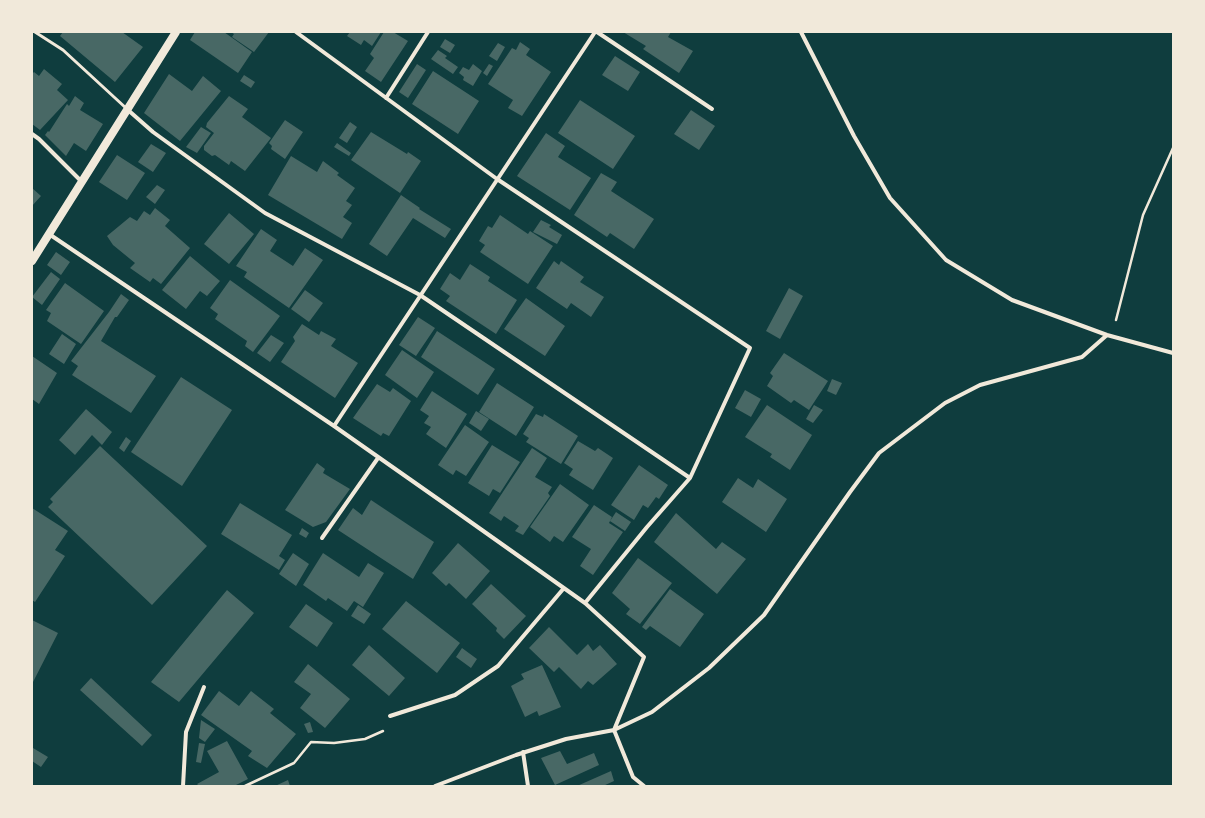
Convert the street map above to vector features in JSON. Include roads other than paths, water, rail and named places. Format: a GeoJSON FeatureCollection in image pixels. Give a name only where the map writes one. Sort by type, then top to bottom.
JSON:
{"type":"FeatureCollection","features":[{"type":"Feature","properties":{"kind":"main road"},"geometry":{"type":"LineString","coordinates":[[32,261],[176,32]]}},
{"type":"Feature","properties":{"kind":"street"},"geometry":{"type":"LineString","coordinates":[[296,32],[497,179],[750,348],[690,478],[648,526],[585,603]]}},
{"type":"Feature","properties":{"kind":"street"},"geometry":{"type":"LineString","coordinates":[[386,98],[428,32]]}},
{"type":"Feature","properties":{"kind":"street"},"geometry":{"type":"LineString","coordinates":[[334,426],[596,32],[712,109]]}},
{"type":"Feature","properties":{"kind":"street"},"geometry":{"type":"LineString","coordinates":[[801,32],[854,136],[890,198],[946,260],[1012,300],[1109,335],[1173,353]]}},
{"type":"Feature","properties":{"kind":"street"},"geometry":{"type":"LineString","coordinates":[[127,109],[153,132],[265,213],[420,295],[690,478]]}},
{"type":"Feature","properties":{"kind":"street"},"geometry":{"type":"LineString","coordinates":[[32,134],[39,139],[82,182]]}},
{"type":"Feature","properties":{"kind":"street"},"geometry":{"type":"LineString","coordinates":[[49,234],[334,426],[564,588],[585,603],[644,657],[614,730],[633,777],[644,786]]}},
{"type":"Feature","properties":{"kind":"street"},"geometry":{"type":"LineString","coordinates":[[435,786],[524,752],[566,739],[614,730],[652,712],[709,668],[764,615],[879,453],[945,403],[980,385],[1082,357],[1109,335]]}},
{"type":"Feature","properties":{"kind":"street"},"geometry":{"type":"LineString","coordinates":[[322,538],[378,458]]}},
{"type":"Feature","properties":{"kind":"street"},"geometry":{"type":"LineString","coordinates":[[390,716],[455,695],[498,666],[564,588]]}},
{"type":"Feature","properties":{"kind":"street"},"geometry":{"type":"LineString","coordinates":[[183,786],[186,732],[204,687]]}},
{"type":"Feature","properties":{"kind":"street"},"geometry":{"type":"LineString","coordinates":[[524,752],[528,786]]}},
{"type":"Feature","properties":{"kind":"lane"},"geometry":{"type":"LineString","coordinates":[[35,32],[63,50],[127,109]]}}]}
